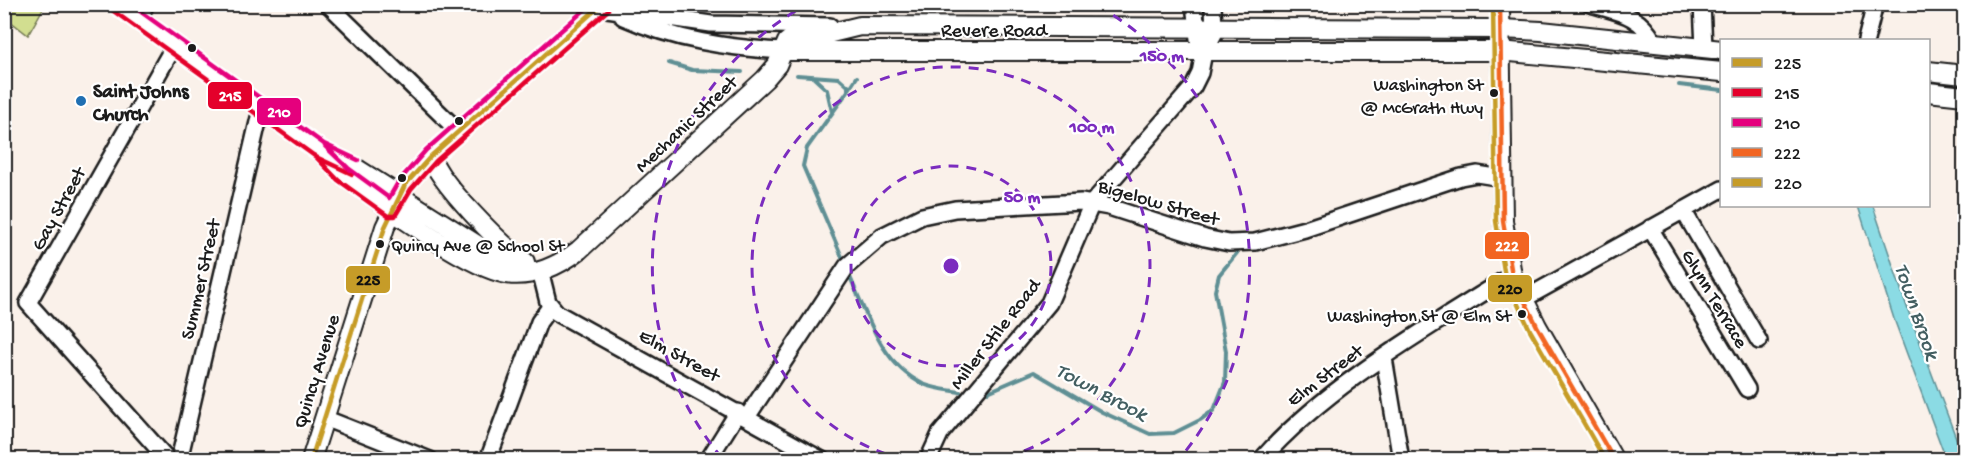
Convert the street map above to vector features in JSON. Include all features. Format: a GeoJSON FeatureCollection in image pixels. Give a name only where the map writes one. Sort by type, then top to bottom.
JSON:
{"type":"FeatureCollection","features":[{"type":"Feature","properties":{"kind":"main road"},"geometry":{"type":"LineString","coordinates":[[116,4],[142,12],[174,46],[320,150],[359,170],[396,202],[488,269],[515,274],[540,270]]}},
{"type":"Feature","properties":{"kind":"main road"},"geometry":{"type":"LineString","coordinates":[[1500,4],[1502,178],[1506,249],[1512,275],[1522,300],[1614,459]]}},
{"type":"Feature","properties":{"kind":"main road"},"geometry":{"type":"LineString","coordinates":[[396,202],[431,156],[598,6]]}},
{"type":"Feature","properties":{"kind":"main road","name":"Revere Road"},"geometry":{"type":"LineString","coordinates":[[861,26],[1500,29],[1713,49]]}},
{"type":"Feature","properties":{"kind":"main road","name":"Mechanic Street"},"geometry":{"type":"LineString","coordinates":[[540,270],[562,262],[588,243],[765,80],[777,65],[788,42],[795,36],[827,34],[861,26]]}},
{"type":"Feature","properties":{"kind":"main road","name":"Revere Road"},"geometry":{"type":"LineString","coordinates":[[783,51],[1500,51],[1720,72]]}},
{"type":"Feature","properties":{"kind":"main road"},"geometry":{"type":"LineString","coordinates":[[1930,71],[1965,75]]}},
{"type":"Feature","properties":{"kind":"main road"},"geometry":{"type":"LineString","coordinates":[[1930,92],[1965,96]]}},
{"type":"Feature","properties":{"kind":"main road"},"geometry":{"type":"LineString","coordinates":[[431,156],[441,176],[499,239],[523,260],[540,270]]}},
{"type":"Feature","properties":{"kind":"main road","name":"Quincy Avenue"},"geometry":{"type":"LineString","coordinates":[[311,459],[396,202]]}},
{"type":"Feature","properties":{"kind":"street"},"geometry":{"type":"LineString","coordinates":[[328,4],[458,131]]}},
{"type":"Feature","properties":{"kind":"street"},"geometry":{"type":"LineString","coordinates":[[1194,4],[1196,27],[1204,52]]}},
{"type":"Feature","properties":{"kind":"street"},"geometry":{"type":"LineString","coordinates":[[1213,4],[1214,27]]}},
{"type":"Feature","properties":{"kind":"street"},"geometry":{"type":"LineString","coordinates":[[1590,4],[1628,15],[1640,22],[1654,42]]}},
{"type":"Feature","properties":{"kind":"street"},"geometry":{"type":"LineString","coordinates":[[1702,4],[1713,49]]}},
{"type":"Feature","properties":{"kind":"street"},"geometry":{"type":"LineString","coordinates":[[1866,39],[1875,4]]}},
{"type":"Feature","properties":{"kind":"street"},"geometry":{"type":"LineString","coordinates":[[598,6],[646,27],[685,39],[733,47],[783,51]]}},
{"type":"Feature","properties":{"kind":"street","name":"Revere Road"},"geometry":{"type":"LineString","coordinates":[[598,6],[711,24],[861,26]]}},
{"type":"Feature","properties":{"kind":"street","name":"Miller Stile Road"},"geometry":{"type":"LineString","coordinates":[[928,459],[940,434],[1049,303],[1092,203],[1193,87],[1200,73],[1204,52],[1212,40],[1214,27]]}},
{"type":"Feature","properties":{"kind":"street","name":"Gay Street"},"geometry":{"type":"LineString","coordinates":[[168,459],[28,303],[174,46]]}},
{"type":"Feature","properties":{"kind":"street","name":"Summer Street"},"geometry":{"type":"LineString","coordinates":[[179,459],[261,109]]}},
{"type":"Feature","properties":{"kind":"street","name":"Bigelow Street"},"geometry":{"type":"LineString","coordinates":[[708,459],[847,266],[862,251],[892,230],[912,220],[944,210],[1064,202],[1092,203],[1204,238],[1229,243],[1255,242],[1305,229],[1461,177],[1477,174],[1502,178]]}},
{"type":"Feature","properties":{"kind":"street"},"geometry":{"type":"LineString","coordinates":[[1522,300],[1720,190]]}},
{"type":"Feature","properties":{"kind":"street"},"geometry":{"type":"LineString","coordinates":[[1683,210],[1759,341]]}},
{"type":"Feature","properties":{"kind":"street","name":"Glynn Terrace"},"geometry":{"type":"LineString","coordinates":[[1650,228],[1747,389]]}},
{"type":"Feature","properties":{"kind":"street"},"geometry":{"type":"LineString","coordinates":[[494,458],[539,322],[550,307],[540,270]]}},
{"type":"Feature","properties":{"kind":"street","name":"Elm Street"},"geometry":{"type":"LineString","coordinates":[[1261,459],[1298,422],[1384,358],[1512,275]]}},
{"type":"Feature","properties":{"kind":"street","name":"Elm Street"},"geometry":{"type":"LineString","coordinates":[[550,307],[822,459]]}},
{"type":"Feature","properties":{"kind":"street"},"geometry":{"type":"LineString","coordinates":[[1384,358],[1401,459]]}},
{"type":"Feature","properties":{"kind":"street"},"geometry":{"type":"LineString","coordinates":[[324,418],[430,459]]}},
{"type":"Feature","properties":{"kind":"green space"},"geometry":{"type":"Polygon","coordinates":[[[4,5],[45,5],[28,35],[5,17],[4,5]]]}},
{"type":"Feature","properties":{"kind":"water"},"geometry":{"type":"Polygon","coordinates":[[[1858,207],[1873,207],[1909,313],[1964,459],[1946,459],[1894,319],[1858,207]]]}},
{"type":"Feature","properties":{"kind":"waterway","name":"Town Brook"},"geometry":{"type":"LineString","coordinates":[[669,63],[692,70],[742,72]]}},
{"type":"Feature","properties":{"kind":"waterway","name":"Town Brook"},"geometry":{"type":"LineString","coordinates":[[797,75],[839,78],[848,86],[848,91],[807,148],[803,166],[842,257]]}},
{"type":"Feature","properties":{"kind":"waterway"},"geometry":{"type":"LineString","coordinates":[[848,91],[857,77]]}},
{"type":"Feature","properties":{"kind":"waterway"},"geometry":{"type":"LineString","coordinates":[[814,78],[827,90],[832,112]]}},
{"type":"Feature","properties":{"kind":"waterway","name":"Town Brook"},"geometry":{"type":"LineString","coordinates":[[1679,85],[1720,90]]}},
{"type":"Feature","properties":{"kind":"waterway","name":"Town Brook"},"geometry":{"type":"LineString","coordinates":[[988,392],[1034,372],[1102,412],[1150,434],[1174,433],[1200,420],[1214,410],[1225,382],[1226,351],[1215,291],[1219,275],[1237,253]]}},
{"type":"Feature","properties":{"kind":"waterway","name":"Town Brook"},"geometry":{"type":"LineString","coordinates":[[850,277],[878,338],[897,365],[909,376],[923,384],[960,392]]}},
{"type":"Feature","properties":{"kind":"transit line","name":"210"},"geometry":{"type":"LineString","coordinates":[[130,4],[324,144],[358,160]]}},
{"type":"Feature","properties":{"kind":"transit line","name":"210"},"geometry":{"type":"LineString","coordinates":[[325,146],[348,168],[389,198],[399,181],[426,150],[591,4]]}},
{"type":"Feature","properties":{"kind":"transit line","name":"225"},"geometry":{"type":"LineString","coordinates":[[311,460],[385,227],[405,185],[431,156],[602,4]]}},
{"type":"Feature","properties":{"kind":"transit line","name":"220"},"geometry":{"type":"LineString","coordinates":[[1493,4],[1496,221],[1505,277],[1530,330],[1605,460]]}},
{"type":"Feature","properties":{"kind":"transit line","name":"222"},"geometry":{"type":"LineString","coordinates":[[1500,4],[1503,221],[1512,275],[1537,326],[1614,460]]}},
{"type":"Feature","properties":{"kind":"transit line","name":"215"},"geometry":{"type":"LineString","coordinates":[[112,10],[316,157],[352,174]]}},
{"type":"Feature","properties":{"kind":"transit line","name":"215"},"geometry":{"type":"LineString","coordinates":[[315,156],[338,180],[388,216],[395,216],[411,189],[436,161],[608,10]]}},
{"type":"Feature","properties":{"kind":"place","name":"Washington St @ McGrath Hwy"},"geometry":{"type":"Point","coordinates":[1494,93]}},
{"type":"Feature","properties":{"kind":"place","name":"Saint Johns Church"},"geometry":{"type":"Point","coordinates":[81,101]}},
{"type":"Feature","properties":{"kind":"place","name":"Quincy Ave @ School St"},"geometry":{"type":"Point","coordinates":[380,244]}},
{"type":"Feature","properties":{"kind":"place","name":"Washington St @ Elm St"},"geometry":{"type":"Point","coordinates":[1522,314]}}]}
